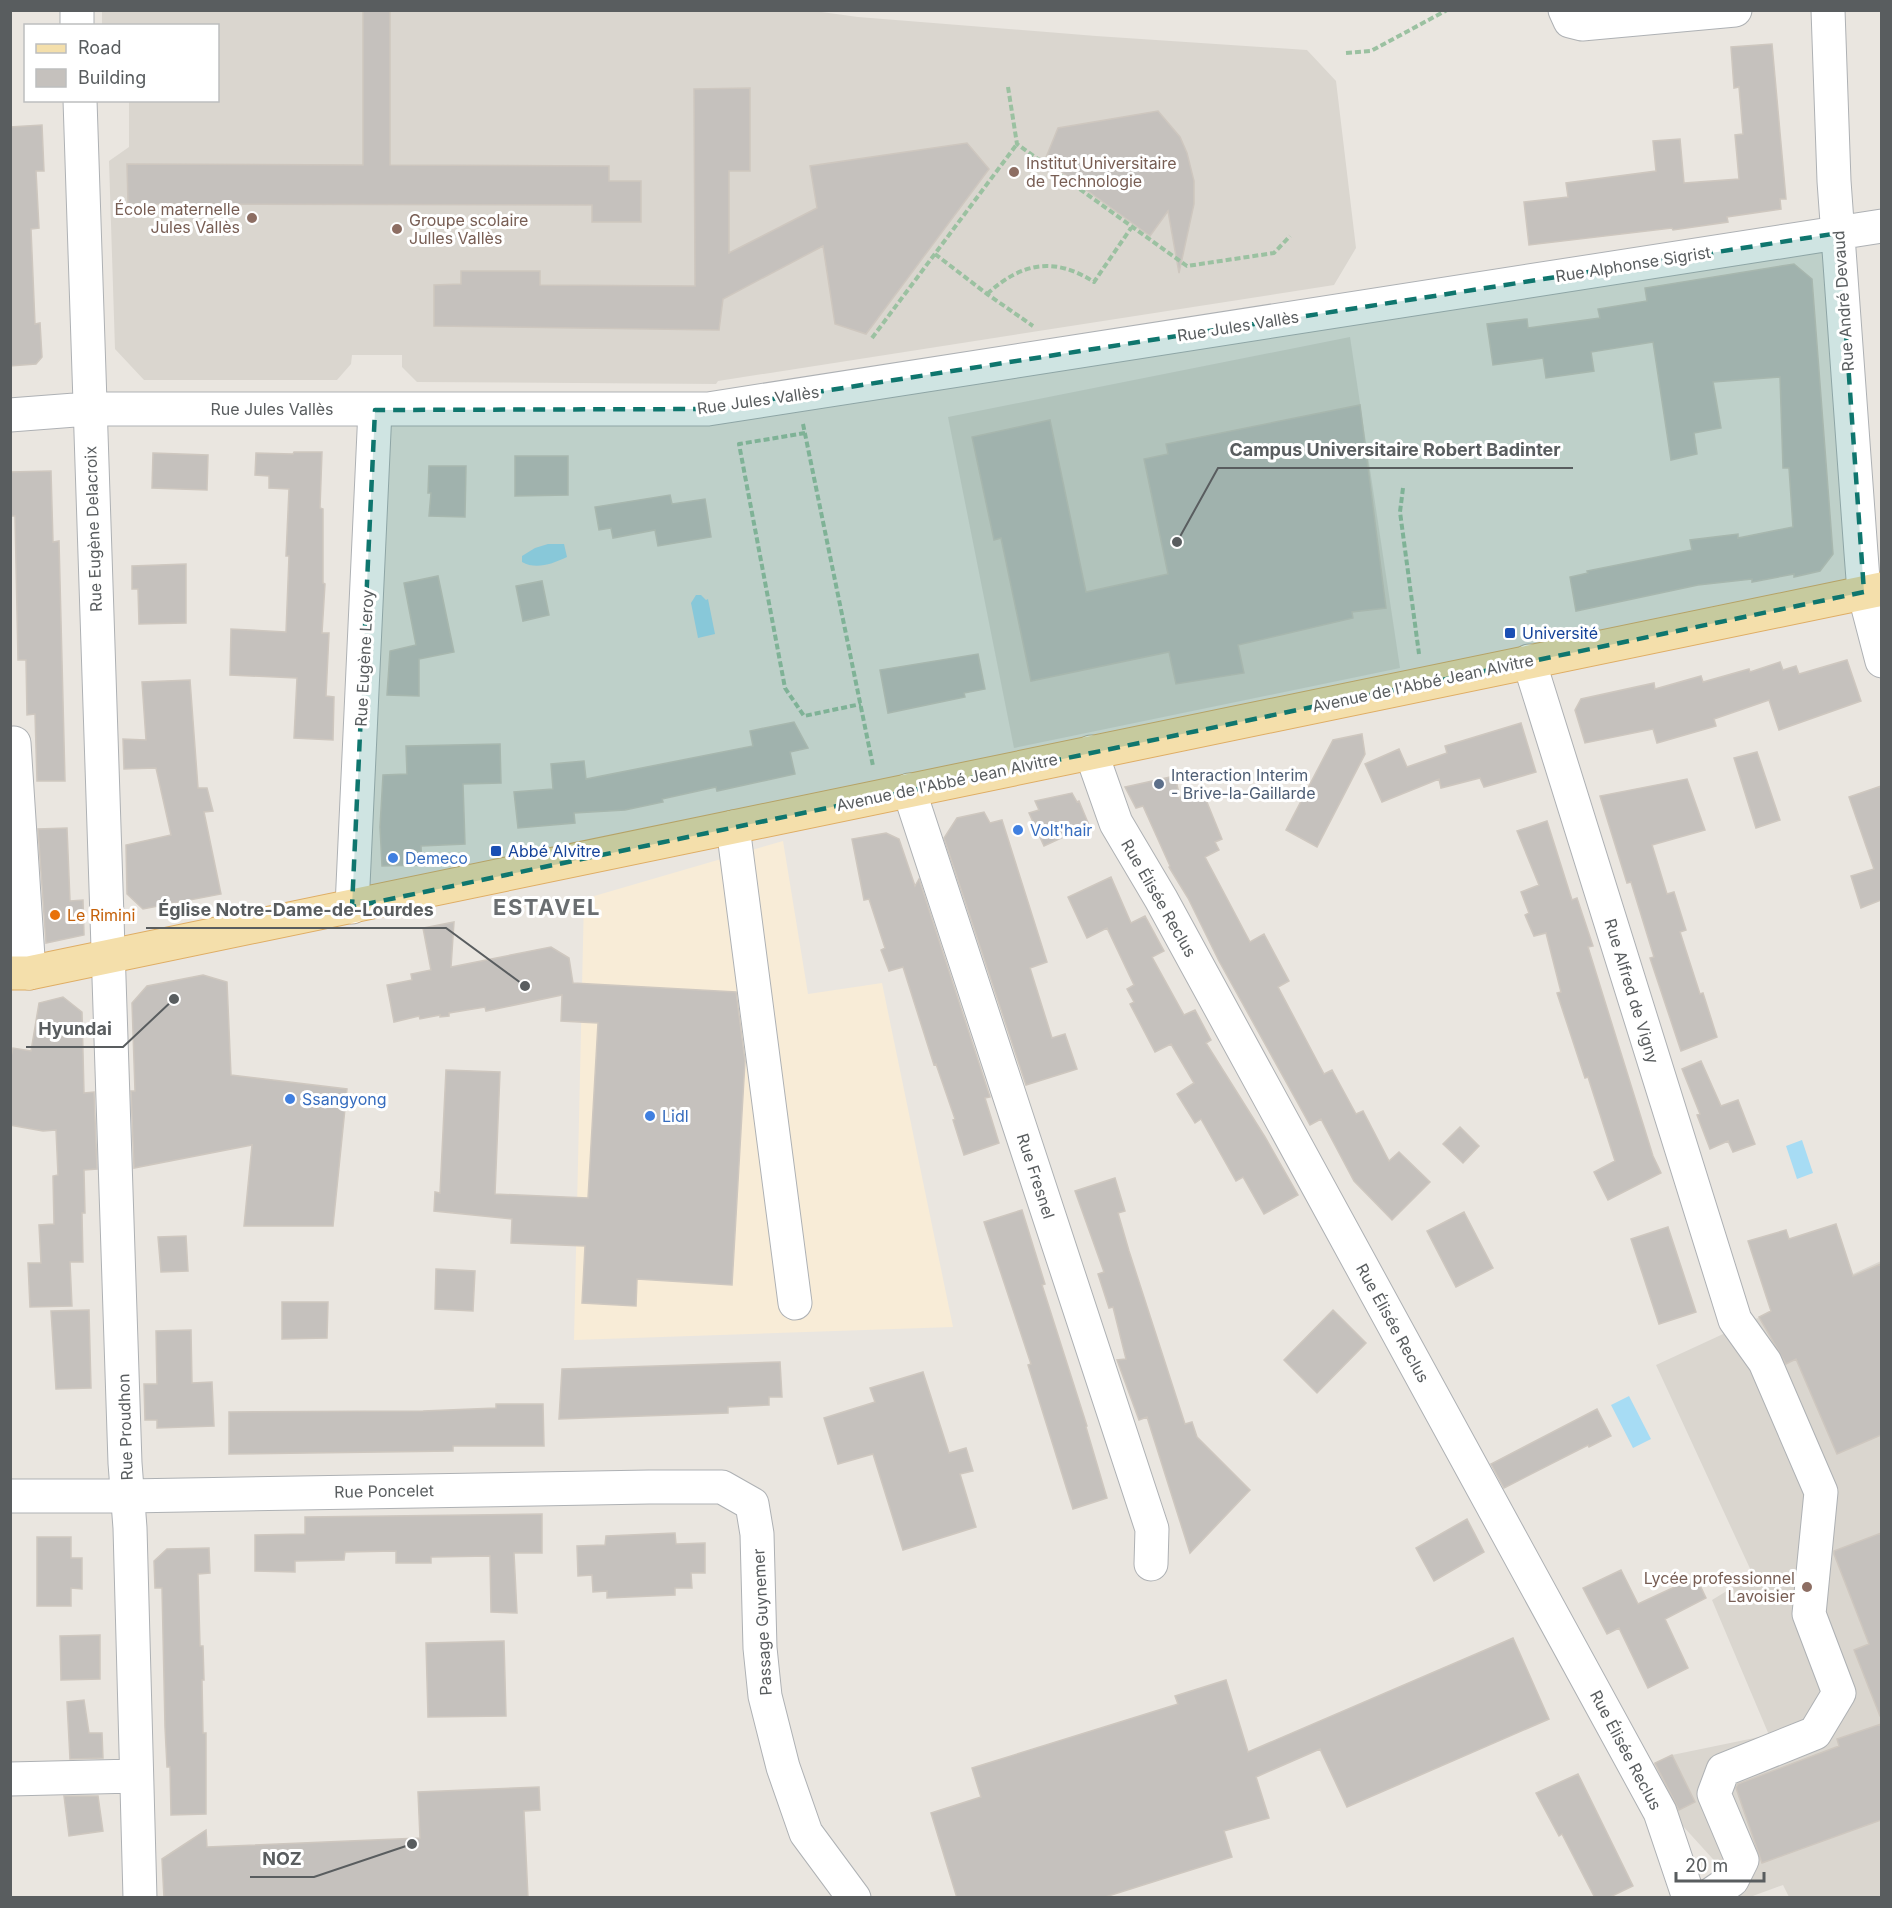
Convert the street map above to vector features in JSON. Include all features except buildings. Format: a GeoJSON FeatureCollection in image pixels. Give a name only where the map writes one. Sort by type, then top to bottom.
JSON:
{"type":"FeatureCollection","features":[{"type":"Feature","properties":{"kind":"main road","name":"Avenue de l'Abbé Jean Alvitre"},"geometry":{"type":"LineString","coordinates":[[17,977],[1873,590]]}},
{"type":"Feature","properties":{"kind":"street"},"geometry":{"type":"LineString","coordinates":[[1565,10],[1570,21],[1582,24],[1735,10]]}},
{"type":"Feature","properties":{"kind":"street","name":"Rue André Devaud"},"geometry":{"type":"LineString","coordinates":[[1828,10],[1834,181],[1881,662]]}},
{"type":"Feature","properties":{"kind":"street","name":"Rue Eugène Delacroix"},"geometry":{"type":"LineString","coordinates":[[80,102],[88,409],[109,957]]}},
{"type":"Feature","properties":{"kind":"street","name":"Rue Alphonse Sigrist"},"geometry":{"type":"LineString","coordinates":[[1384,303],[1881,226]]}},
{"type":"Feature","properties":{"kind":"street","name":"Rue Jules Vallès"},"geometry":{"type":"LineString","coordinates":[[10,415],[88,409],[708,409],[1384,303]]}},
{"type":"Feature","properties":{"kind":"street","name":"Rue Eugène Leroy"},"geometry":{"type":"LineString","coordinates":[[352,907],[375,410]]}},
{"type":"Feature","properties":{"kind":"street","name":"Rue Alfred de Vigny"},"geometry":{"type":"LineString","coordinates":[[1529,661],[1735,1320],[1766,1362],[1821,1492],[1809,1614],[1839,1694],[1815,1733],[1723,1770],[1714,1794],[1742,1860],[1732,1880],[1706,1898]]}},
{"type":"Feature","properties":{"kind":"street"},"geometry":{"type":"LineString","coordinates":[[14,743],[17,977]]}},
{"type":"Feature","properties":{"kind":"street","name":"Rue Élisée Reclus"},"geometry":{"type":"LineString","coordinates":[[1091,752],[1116,823],[1161,899],[1660,1812],[1689,1898]]}},
{"type":"Feature","properties":{"kind":"street","name":"Rue Fresnel"},"geometry":{"type":"LineString","coordinates":[[894,793],[1152,1529],[1151,1564]]}},
{"type":"Feature","properties":{"kind":"street"},"geometry":{"type":"LineString","coordinates":[[733,827],[795,1303]]}},
{"type":"Feature","properties":{"kind":"street","name":"Rue Proudhon"},"geometry":{"type":"LineString","coordinates":[[109,957],[140,1898]]}},
{"type":"Feature","properties":{"kind":"street","name":"Rue Poncelet"},"geometry":{"type":"LineString","coordinates":[[10,1496],[722,1487],[752,1504]]}},
{"type":"Feature","properties":{"kind":"street","name":"Passage Guynemer"},"geometry":{"type":"LineString","coordinates":[[752,1504],[757,1533],[760,1648],[765,1696],[783,1767],[806,1833],[854,1898]]}},
{"type":"Feature","properties":{"kind":"street"},"geometry":{"type":"LineString","coordinates":[[10,1779],[136,1776]]}},
{"type":"Feature","properties":{"kind":"path"},"geometry":{"type":"LineString","coordinates":[[1346,53],[1371,51],[1448,10]]}},
{"type":"Feature","properties":{"kind":"path"},"geometry":{"type":"LineString","coordinates":[[1008,87],[1017,144],[1186,266],[1274,253],[1290,236]]}},
{"type":"Feature","properties":{"kind":"path"},"geometry":{"type":"LineString","coordinates":[[872,338],[1017,144]]}},
{"type":"Feature","properties":{"kind":"path"},"geometry":{"type":"LineString","coordinates":[[987,294],[1000,282],[1017,272],[1037,266],[1057,266],[1068,269],[1094,282],[1131,228]]}},
{"type":"Feature","properties":{"kind":"path"},"geometry":{"type":"LineString","coordinates":[[935,254],[1040,331],[1046,357]]}},
{"type":"Feature","properties":{"kind":"path"},"geometry":{"type":"LineString","coordinates":[[797,395],[861,704],[894,793]]}},
{"type":"Feature","properties":{"kind":"path"},"geometry":{"type":"LineString","coordinates":[[805,433],[739,444],[785,688],[804,716],[861,704]]}},
{"type":"Feature","properties":{"kind":"path"},"geometry":{"type":"LineString","coordinates":[[1403,488],[1400,512],[1424,682]]}},
{"type":"Feature","properties":{"kind":"highlighted area"},"geometry":{"type":"Polygon","coordinates":[[[1839,233],[1864,592],[352,907],[375,410],[708,409],[1839,233]]]}},
{"type":"Feature","properties":{"kind":"shaded area"},"geometry":{"type":"Polygon","coordinates":[[[807,10],[858,17],[1307,50],[1336,81],[1356,248],[1334,285],[718,381],[716,384],[417,382],[402,367],[402,355],[352,355],[351,364],[337,380],[144,380],[115,349],[109,161],[129,147],[129,102],[219,102],[219,24],[102,24],[102,11],[807,10]]]}},
{"type":"Feature","properties":{"kind":"shaded area"},"geometry":{"type":"Polygon","coordinates":[[[1350,337],[1400,668],[1014,748],[948,417],[1350,337]]]}},
{"type":"Feature","properties":{"kind":"shaded area"},"geometry":{"type":"Polygon","coordinates":[[[783,841],[808,994],[882,983],[953,1327],[574,1340],[584,899],[783,841]]]}},
{"type":"Feature","properties":{"kind":"shaded area","name":"Lycée professionnel Lavoisier"},"geometry":{"type":"Polygon","coordinates":[[[1881,1261],[1881,1897],[1789,1897],[1783,1885],[1750,1897],[1741,1897],[1732,1880],[1671,1813],[1649,1766],[1672,1755],[1769,1735],[1712,1600],[1753,1575],[1656,1365],[1881,1261]]]}},
{"type":"Feature","properties":{"kind":"water"},"geometry":{"type":"Polygon","coordinates":[[[548,544],[564,544],[567,557],[538,566],[522,562],[522,556],[535,548],[548,544]]]}},
{"type":"Feature","properties":{"kind":"water"},"geometry":{"type":"Polygon","coordinates":[[[696,595],[708,599],[715,634],[698,638],[691,603],[696,595]]]}},
{"type":"Feature","properties":{"kind":"water"},"geometry":{"type":"Polygon","coordinates":[[[1802,1140],[1813,1173],[1797,1179],[1786,1146],[1802,1140]]]}},
{"type":"Feature","properties":{"kind":"water"},"geometry":{"type":"Polygon","coordinates":[[[1629,1396],[1651,1439],[1633,1448],[1611,1405],[1629,1396]]]}},
{"type":"Feature","properties":{"kind":"place","name":"Institut Universitaire de Technologie"},"geometry":{"type":"Point","coordinates":[1014,172]}},
{"type":"Feature","properties":{"kind":"place","name":"École maternelle Jules Vallès"},"geometry":{"type":"Point","coordinates":[252,218]}},
{"type":"Feature","properties":{"kind":"place","name":"Groupe scolaire Julles Vallès"},"geometry":{"type":"Point","coordinates":[397,229]}},
{"type":"Feature","properties":{"kind":"place","name":"Campus Universitaire Robert Badinter"},"geometry":{"type":"Point","coordinates":[1177,542]}},
{"type":"Feature","properties":{"kind":"place","name":"Université"},"geometry":{"type":"Point","coordinates":[1510,633]}},
{"type":"Feature","properties":{"kind":"place","name":"Interaction Interim - Brive-la-Gaillarde"},"geometry":{"type":"Point","coordinates":[1159,784]}},
{"type":"Feature","properties":{"kind":"place","name":"Volt'hair"},"geometry":{"type":"Point","coordinates":[1018,830]}},
{"type":"Feature","properties":{"kind":"place","name":"Abbé Alvitre"},"geometry":{"type":"Point","coordinates":[496,851]}},
{"type":"Feature","properties":{"kind":"place","name":"Demeco"},"geometry":{"type":"Point","coordinates":[393,858]}},
{"type":"Feature","properties":{"kind":"place","name":"Le Rimini"},"geometry":{"type":"Point","coordinates":[55,915]}},
{"type":"Feature","properties":{"kind":"place","name":"Église Notre-Dame-de-Lourdes"},"geometry":{"type":"Point","coordinates":[525,986]}},
{"type":"Feature","properties":{"kind":"place","name":"Hyundai"},"geometry":{"type":"Point","coordinates":[174,999]}},
{"type":"Feature","properties":{"kind":"place","name":"Ssangyong"},"geometry":{"type":"Point","coordinates":[290,1099]}},
{"type":"Feature","properties":{"kind":"place","name":"Lidl"},"geometry":{"type":"Point","coordinates":[650,1116]}},
{"type":"Feature","properties":{"kind":"place","name":"Lycée professionnel Lavoisier"},"geometry":{"type":"Point","coordinates":[1807,1587]}},
{"type":"Feature","properties":{"kind":"place","name":"NOZ"},"geometry":{"type":"Point","coordinates":[412,1844]}},
{"type":"Feature","properties":{"kind":"district","name":"ESTAVEL"},"geometry":{"type":"Point","coordinates":[547,907]}}]}
